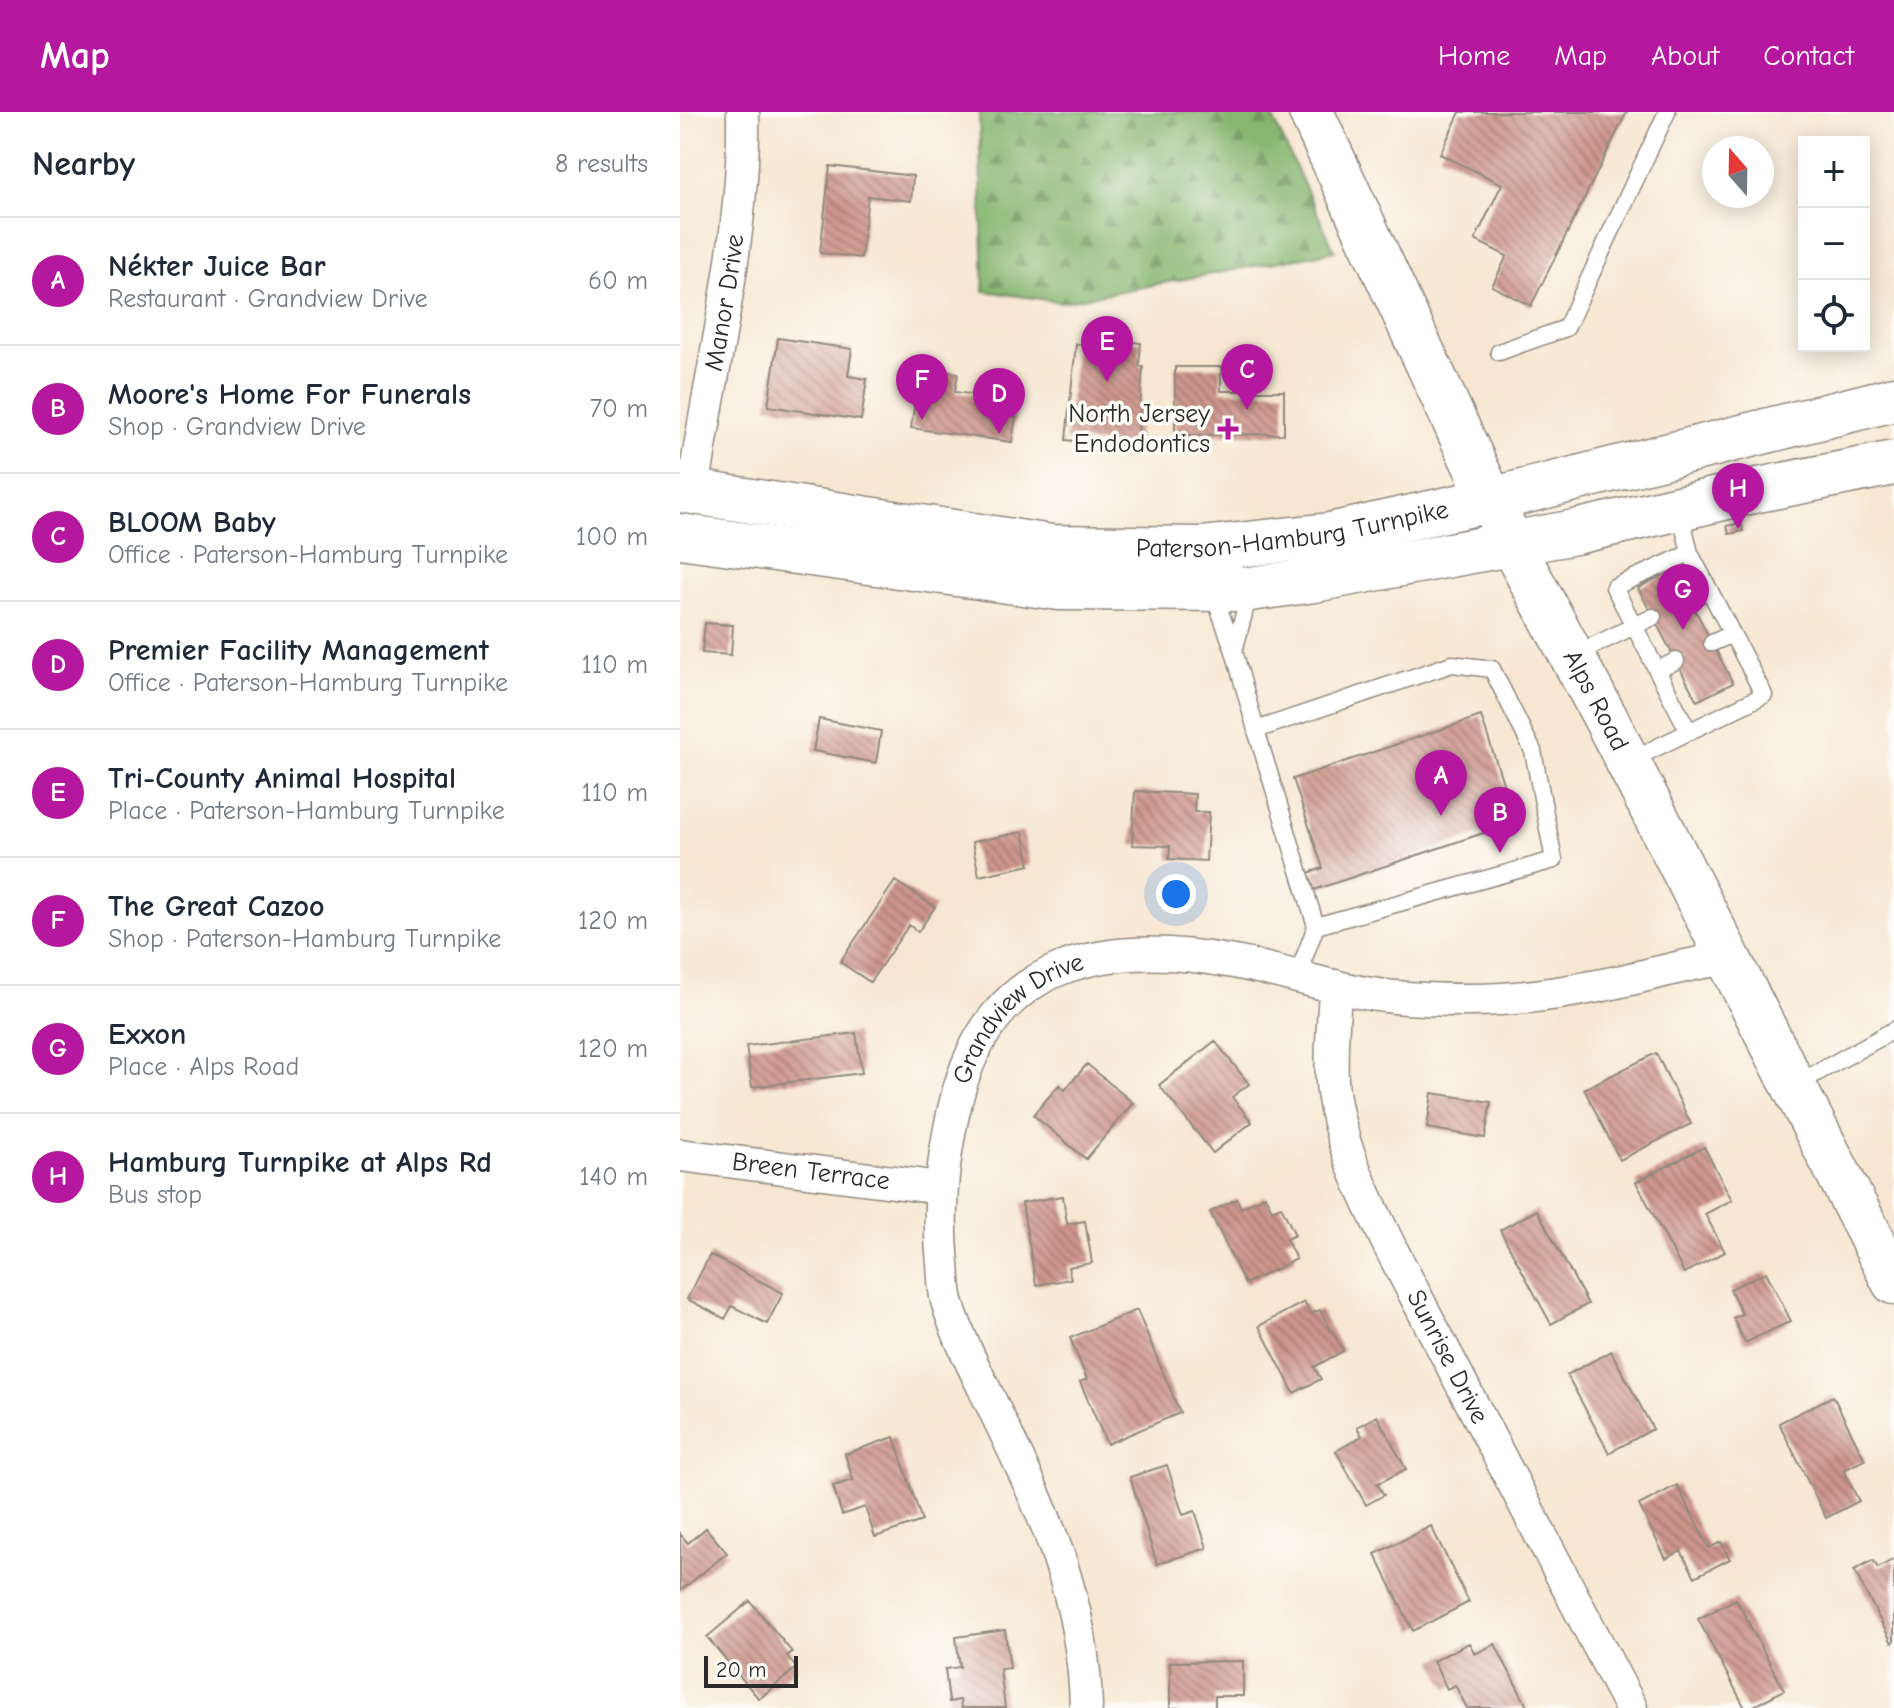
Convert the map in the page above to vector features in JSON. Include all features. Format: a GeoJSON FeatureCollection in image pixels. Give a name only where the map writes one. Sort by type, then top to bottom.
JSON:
{"type":"FeatureCollection","features":[{"type":"Feature","properties":{"kind":"main road","name":"Alps Road"},"geometry":{"type":"LineString","coordinates":[[1311,112],[1511,543],[1628,761],[1894,1282]]}},
{"type":"Feature","properties":{"kind":"main road","name":"Paterson-Hamburg Turnpike"},"geometry":{"type":"LineString","coordinates":[[687,491],[924,530],[1051,547],[1201,549],[1330,535],[1490,500],[1894,399]]}},
{"type":"Feature","properties":{"kind":"main road","name":"Paterson-Hamburg Turnpike"},"geometry":{"type":"LineString","coordinates":[[680,536],[1059,588],[1231,590],[1314,580],[1575,532],[1679,507],[1894,463]]}},
{"type":"Feature","properties":{"kind":"street","name":"Manor Drive"},"geometry":{"type":"LineString","coordinates":[[687,491],[725,313],[743,164],[743,112]]}},
{"type":"Feature","properties":{"kind":"street","name":"Grandview Drive"},"geometry":{"type":"LineString","coordinates":[[1086,1708],[1079,1635],[1066,1575],[1045,1516],[964,1347],[946,1298],[941,1243],[941,1188],[948,1135],[960,1085],[975,1047],[995,1015],[1021,989],[1051,971],[1074,963],[1121,955],[1177,954],[1234,962],[1389,996],[1470,1000],[1519,998],[1606,985],[1687,964],[1727,958]]}},
{"type":"Feature","properties":{"kind":"street","name":"Sunrise Drive"},"geometry":{"type":"LineString","coordinates":[[1335,986],[1333,1090],[1339,1125],[1355,1173],[1388,1243],[1631,1708]]}},
{"type":"Feature","properties":{"kind":"street","name":"Breen Terrace"},"geometry":{"type":"LineString","coordinates":[[680,1155],[941,1188]]}},
{"type":"Feature","properties":{"kind":"lane"},"geometry":{"type":"LineString","coordinates":[[1499,352],[1566,328],[1667,112]]}},
{"type":"Feature","properties":{"kind":"lane"},"geometry":{"type":"LineString","coordinates":[[1628,761],[1764,695],[1690,553],[1679,507]]}},
{"type":"Feature","properties":{"kind":"lane"},"geometry":{"type":"LineString","coordinates":[[1689,732],[1614,587],[1690,553]]}},
{"type":"Feature","properties":{"kind":"lane"},"geometry":{"type":"LineString","coordinates":[[1231,590],[1234,651],[1316,926],[1297,977]]}},
{"type":"Feature","properties":{"kind":"lane"},"geometry":{"type":"LineString","coordinates":[[1231,590],[1234,651]]}},
{"type":"Feature","properties":{"kind":"lane"},"geometry":{"type":"LineString","coordinates":[[1689,599],[1709,590]]}},
{"type":"Feature","properties":{"kind":"lane"},"geometry":{"type":"LineString","coordinates":[[1572,656],[1653,617]]}},
{"type":"Feature","properties":{"kind":"lane"},"geometry":{"type":"LineString","coordinates":[[1712,643],[1732,634]]}},
{"type":"Feature","properties":{"kind":"lane"},"geometry":{"type":"LineString","coordinates":[[1657,670],[1676,661]]}},
{"type":"Feature","properties":{"kind":"lane"},"geometry":{"type":"LineString","coordinates":[[1256,730],[1452,664],[1492,669],[1533,751],[1554,860],[1316,926]]}},
{"type":"Feature","properties":{"kind":"lane"},"geometry":{"type":"LineString","coordinates":[[1794,1086],[1894,1030]]}},
{"type":"Feature","properties":{"kind":"green space"},"geometry":{"type":"Polygon","coordinates":[[[979,112],[1270,112],[1335,251],[1061,302],[984,291],[979,112]]]}},
{"type":"Feature","properties":{"kind":"building"},"geometry":{"type":"Polygon","coordinates":[[[1460,112],[1627,112],[1531,306],[1492,286],[1507,256],[1475,240],[1502,184],[1440,154],[1460,112]]]}},
{"type":"Feature","properties":{"kind":"building"},"geometry":{"type":"Polygon","coordinates":[[[830,166],[913,176],[911,201],[868,196],[861,258],[820,253],[830,166]]]}},
{"type":"Feature","properties":{"kind":"building"},"geometry":{"type":"Polygon","coordinates":[[[1101,337],[1141,343],[1139,366],[1143,367],[1137,447],[1066,440],[1076,344],[1101,346],[1101,337]]]}},
{"type":"Feature","properties":{"kind":"building"},"geometry":{"type":"Polygon","coordinates":[[[778,338],[852,349],[848,376],[867,379],[861,420],[768,406],[778,338]]]}},
{"type":"Feature","properties":{"kind":"building"},"geometry":{"type":"Polygon","coordinates":[[[1175,367],[1221,367],[1221,391],[1284,391],[1284,434],[1175,435],[1175,367]]]}},
{"type":"Feature","properties":{"kind":"building"},"geometry":{"type":"Polygon","coordinates":[[[920,368],[958,373],[955,392],[1018,401],[1012,442],[911,428],[920,368]]]}},
{"type":"Feature","properties":{"kind":"building"},"geometry":{"type":"Polygon","coordinates":[[[1741,523],[1743,531],[1729,534],[1727,526],[1741,523]]]}},
{"type":"Feature","properties":{"kind":"building"},"geometry":{"type":"Polygon","coordinates":[[[1674,569],[1733,683],[1697,701],[1638,588],[1674,569]]]}},
{"type":"Feature","properties":{"kind":"building"},"geometry":{"type":"Polygon","coordinates":[[[705,623],[733,625],[731,655],[702,653],[705,623]]]}},
{"type":"Feature","properties":{"kind":"building"},"geometry":{"type":"Polygon","coordinates":[[[1481,716],[1516,822],[1314,890],[1308,873],[1323,868],[1293,779],[1481,716]]]}},
{"type":"Feature","properties":{"kind":"building"},"geometry":{"type":"Polygon","coordinates":[[[819,719],[881,731],[876,763],[813,751],[819,719]]]}},
{"type":"Feature","properties":{"kind":"building"},"geometry":{"type":"Polygon","coordinates":[[[1135,791],[1195,794],[1194,812],[1209,812],[1206,861],[1169,859],[1170,846],[1132,845],[1135,791]]]}},
{"type":"Feature","properties":{"kind":"building"},"geometry":{"type":"Polygon","coordinates":[[[1023,832],[1030,865],[979,876],[972,842],[1023,832]]]}},
{"type":"Feature","properties":{"kind":"building"},"geometry":{"type":"Polygon","coordinates":[[[895,881],[935,907],[918,932],[909,925],[870,982],[840,962],[895,881]]]}},
{"type":"Feature","properties":{"kind":"building"},"geometry":{"type":"Polygon","coordinates":[[[856,1033],[862,1073],[752,1087],[746,1046],[856,1033]]]}},
{"type":"Feature","properties":{"kind":"building"},"geometry":{"type":"Polygon","coordinates":[[[1215,1041],[1249,1084],[1232,1097],[1252,1122],[1213,1153],[1159,1085],[1215,1041]]]}},
{"type":"Feature","properties":{"kind":"building"},"geometry":{"type":"Polygon","coordinates":[[[1656,1053],[1691,1124],[1620,1160],[1584,1089],[1656,1053]]]}},
{"type":"Feature","properties":{"kind":"building"},"geometry":{"type":"Polygon","coordinates":[[[1087,1064],[1133,1103],[1086,1159],[1033,1115],[1059,1085],[1065,1090],[1087,1064]]]}},
{"type":"Feature","properties":{"kind":"building"},"geometry":{"type":"Polygon","coordinates":[[[1432,1093],[1491,1102],[1485,1138],[1427,1128],[1432,1093]]]}},
{"type":"Feature","properties":{"kind":"building"},"geometry":{"type":"Polygon","coordinates":[[[1704,1147],[1732,1200],[1705,1214],[1725,1252],[1684,1273],[1636,1182],[1704,1147]]]}},
{"type":"Feature","properties":{"kind":"building"},"geometry":{"type":"Polygon","coordinates":[[[1063,1196],[1067,1224],[1085,1221],[1092,1263],[1068,1267],[1071,1279],[1036,1285],[1022,1203],[1063,1196]]]}},
{"type":"Feature","properties":{"kind":"building"},"geometry":{"type":"Polygon","coordinates":[[[1265,1196],[1272,1210],[1281,1206],[1295,1235],[1286,1239],[1296,1259],[1245,1284],[1210,1212],[1237,1199],[1241,1208],[1265,1196]]]}},
{"type":"Feature","properties":{"kind":"building"},"geometry":{"type":"Polygon","coordinates":[[[1537,1210],[1588,1304],[1551,1324],[1500,1230],[1537,1210]]]}},
{"type":"Feature","properties":{"kind":"building"},"geometry":{"type":"Polygon","coordinates":[[[710,1255],[783,1293],[767,1324],[732,1306],[725,1319],[687,1299],[710,1255]]]}},
{"type":"Feature","properties":{"kind":"building"},"geometry":{"type":"Polygon","coordinates":[[[1766,1272],[1791,1321],[1745,1343],[1733,1318],[1742,1314],[1730,1289],[1766,1272]]]}},
{"type":"Feature","properties":{"kind":"building"},"geometry":{"type":"Polygon","coordinates":[[[1304,1302],[1311,1314],[1320,1310],[1343,1351],[1314,1367],[1321,1379],[1294,1393],[1259,1326],[1304,1302]]]}},
{"type":"Feature","properties":{"kind":"building"},"geometry":{"type":"Polygon","coordinates":[[[1137,1310],[1180,1413],[1107,1444],[1080,1382],[1087,1379],[1070,1338],[1137,1310]]]}},
{"type":"Feature","properties":{"kind":"building"},"geometry":{"type":"Polygon","coordinates":[[[1611,1351],[1653,1429],[1609,1453],[1567,1375],[1611,1351]]]}},
{"type":"Feature","properties":{"kind":"building"},"geometry":{"type":"Polygon","coordinates":[[[1833,1396],[1865,1460],[1843,1470],[1859,1501],[1826,1518],[1779,1423],[1833,1396]]]}},
{"type":"Feature","properties":{"kind":"building"},"geometry":{"type":"Polygon","coordinates":[[[1377,1416],[1406,1469],[1377,1484],[1384,1495],[1366,1505],[1336,1451],[1362,1436],[1357,1427],[1377,1416]]]}},
{"type":"Feature","properties":{"kind":"building"},"geometry":{"type":"Polygon","coordinates":[[[894,1437],[922,1521],[875,1537],[865,1507],[842,1515],[833,1486],[853,1480],[845,1454],[894,1437]]]}},
{"type":"Feature","properties":{"kind":"building"},"geometry":{"type":"Polygon","coordinates":[[[1167,1465],[1183,1515],[1195,1511],[1207,1548],[1157,1564],[1130,1477],[1167,1465]]]}},
{"type":"Feature","properties":{"kind":"building"},"geometry":{"type":"Polygon","coordinates":[[[1677,1485],[1709,1548],[1721,1542],[1730,1559],[1695,1577],[1681,1551],[1666,1559],[1639,1505],[1677,1485]]]}},
{"type":"Feature","properties":{"kind":"building"},"geometry":{"type":"Polygon","coordinates":[[[1431,1526],[1469,1602],[1413,1631],[1375,1554],[1431,1526]]]}},
{"type":"Feature","properties":{"kind":"building"},"geometry":{"type":"Polygon","coordinates":[[[706,1528],[727,1553],[680,1591],[680,1534],[688,1543],[706,1528]]]}},
{"type":"Feature","properties":{"kind":"building"},"geometry":{"type":"Polygon","coordinates":[[[1894,1559],[1892,1643],[1854,1570],[1873,1560],[1878,1568],[1894,1559]]]}},
{"type":"Feature","properties":{"kind":"building"},"geometry":{"type":"Polygon","coordinates":[[[1736,1599],[1784,1690],[1750,1708],[1745,1708],[1698,1619],[1736,1599]]]}},
{"type":"Feature","properties":{"kind":"building"},"geometry":{"type":"Polygon","coordinates":[[[750,1601],[792,1652],[787,1656],[796,1668],[759,1699],[707,1637],[750,1601]]]}},
{"type":"Feature","properties":{"kind":"building"},"geometry":{"type":"Polygon","coordinates":[[[1005,1630],[1010,1668],[1000,1669],[1005,1708],[961,1708],[960,1700],[949,1702],[945,1669],[960,1667],[956,1637],[1005,1630]]]}},
{"type":"Feature","properties":{"kind":"building"},"geometry":{"type":"Polygon","coordinates":[[[1469,1643],[1475,1654],[1495,1644],[1528,1708],[1467,1708],[1455,1685],[1447,1689],[1433,1661],[1469,1643]]]}},
{"type":"Feature","properties":{"kind":"building"},"geometry":{"type":"Polygon","coordinates":[[[1243,1661],[1243,1696],[1215,1696],[1215,1708],[1170,1708],[1170,1662],[1243,1661]]]}},
{"type":"Feature","properties":{"kind":"place","name":"Tri-County Animal Hospital"},"geometry":{"type":"Point","coordinates":[1107,382]}},
{"type":"Feature","properties":{"kind":"place","name":"BLOOM Baby"},"geometry":{"type":"Point","coordinates":[1247,410]}},
{"type":"Feature","properties":{"kind":"place","name":"The Great Cazoo"},"geometry":{"type":"Point","coordinates":[922,420]}},
{"type":"Feature","properties":{"kind":"place","name":"North Jersey Endodontics"},"geometry":{"type":"Point","coordinates":[1228,429]}},
{"type":"Feature","properties":{"kind":"place","name":"Premier Facility Management"},"geometry":{"type":"Point","coordinates":[999,434]}},
{"type":"Feature","properties":{"kind":"place","name":"Hamburg Turnpike at Alps Rd"},"geometry":{"type":"Point","coordinates":[1738,529]}},
{"type":"Feature","properties":{"kind":"place","name":"Exxon"},"geometry":{"type":"Point","coordinates":[1683,630]}},
{"type":"Feature","properties":{"kind":"place","name":"Nékter Juice Bar"},"geometry":{"type":"Point","coordinates":[1441,816]}},
{"type":"Feature","properties":{"kind":"place","name":"Moore's Home For Funerals"},"geometry":{"type":"Point","coordinates":[1500,853]}}]}
